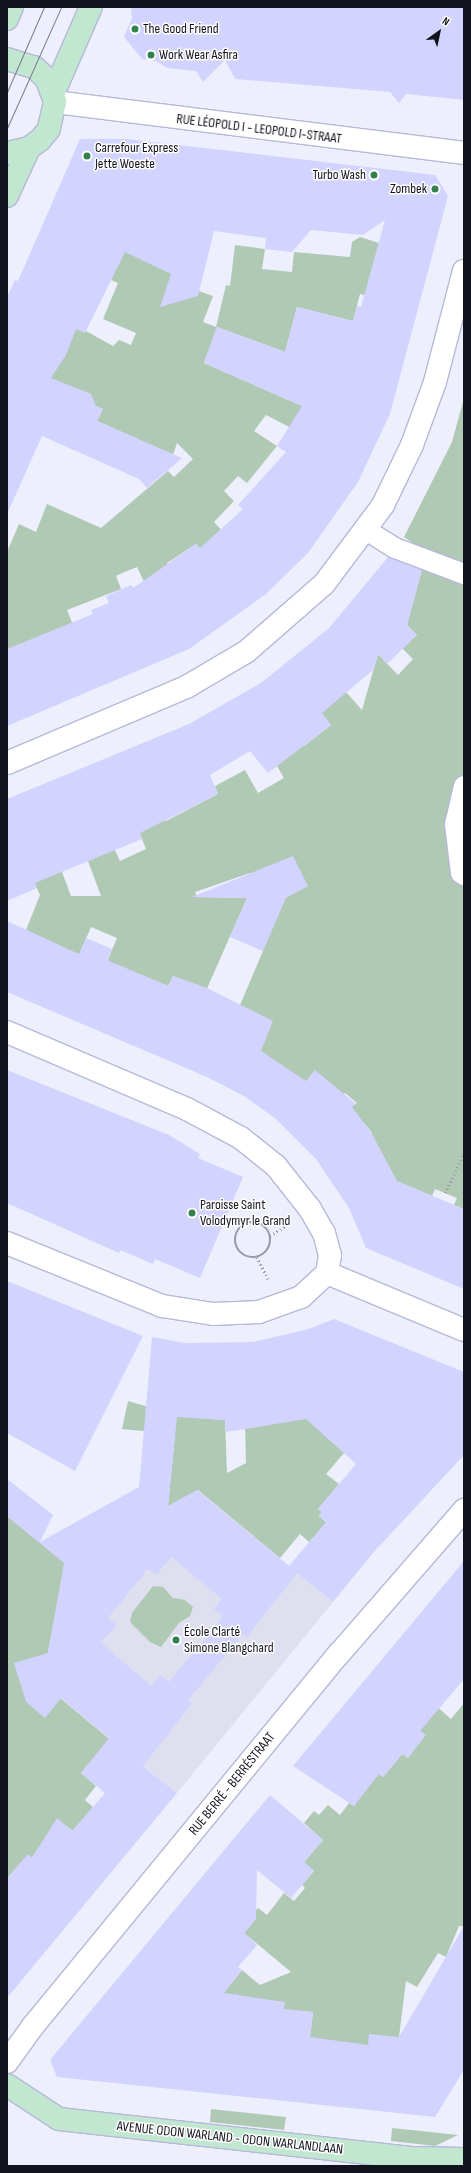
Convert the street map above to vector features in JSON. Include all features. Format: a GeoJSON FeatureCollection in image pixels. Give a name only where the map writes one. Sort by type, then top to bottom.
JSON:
{"type":"FeatureCollection","features":[{"type":"Feature","properties":{"kind":"street"},"geometry":{"type":"LineString","coordinates":[[7,19],[12,7]]}},
{"type":"Feature","properties":{"kind":"street"},"geometry":{"type":"LineString","coordinates":[[7,196],[29,148],[49,129],[54,98],[91,7]]}},
{"type":"Feature","properties":{"kind":"street"},"geometry":{"type":"LineString","coordinates":[[7,59],[34,66],[46,78],[54,98]]}},
{"type":"Feature","properties":{"kind":"street","name":"RUE LÉOPOLD I - LEOPOLD I-STRAAT"},"geometry":{"type":"LineString","coordinates":[[54,98],[464,153]]}},
{"type":"Feature","properties":{"kind":"street"},"geometry":{"type":"LineString","coordinates":[[7,153],[29,148]]}},
{"type":"Feature","properties":{"kind":"street"},"geometry":{"type":"LineString","coordinates":[[7,763],[188,686],[246,652],[309,599],[366,530],[398,476],[424,414],[464,271]]}},
{"type":"Feature","properties":{"kind":"street"},"geometry":{"type":"LineString","coordinates":[[7,1032],[187,1109],[241,1138],[276,1166],[310,1210],[324,1233],[330,1255],[327,1273],[301,1297],[259,1312],[213,1314],[162,1306],[7,1243]]}},
{"type":"Feature","properties":{"kind":"street"},"geometry":{"type":"LineString","coordinates":[[327,1273],[464,1330]]}},
{"type":"Feature","properties":{"kind":"street","name":"RUE BERRÉ - BERRÉSTRAAT"},"geometry":{"type":"LineString","coordinates":[[7,2062],[33,2026],[339,1654],[464,1510]]}},
{"type":"Feature","properties":{"kind":"street","name":"AVENUE ODON WARLAND - ODON WARLANDLAAN"},"geometry":{"type":"LineString","coordinates":[[7,2085],[59,2120],[410,2162],[464,2159]]}},
{"type":"Feature","properties":{"kind":"lane"},"geometry":{"type":"LineString","coordinates":[[366,530],[395,548],[464,574]]}},
{"type":"Feature","properties":{"kind":"lane"},"geometry":{"type":"LineString","coordinates":[[464,786],[455,824],[460,873],[464,875]]}},
{"type":"Feature","properties":{"kind":"path"},"geometry":{"type":"LineString","coordinates":[[445,1193],[464,1153]]}},
{"type":"Feature","properties":{"kind":"path"},"geometry":{"type":"LineString","coordinates":[[250,1222],[259,1222],[270,1236],[266,1253],[257,1258],[246,1257],[238,1250],[234,1240],[236,1231],[250,1222]]}},
{"type":"Feature","properties":{"kind":"shaded area","name":"École Clarté Simone Blangchard"},"geometry":{"type":"Polygon","coordinates":[[[197,1490],[333,1602],[177,1793],[42,1683],[65,1563],[197,1490]]]}},
{"type":"Feature","properties":{"kind":"green space"},"geometry":{"type":"Polygon","coordinates":[[[360,237],[379,243],[372,297],[360,294],[353,321],[297,307],[285,352],[217,327],[204,363],[309,409],[295,430],[266,415],[254,431],[277,446],[247,483],[238,476],[224,491],[234,501],[214,522],[247,558],[200,548],[196,544],[167,563],[173,575],[147,588],[137,567],[122,573],[116,576],[121,589],[67,610],[77,635],[7,666],[7,552],[19,524],[36,532],[47,504],[101,528],[168,471],[174,477],[193,459],[177,443],[173,455],[97,421],[103,409],[91,404],[91,394],[50,380],[75,325],[113,346],[119,340],[131,345],[136,333],[103,319],[118,283],[104,277],[115,247],[163,266],[199,291],[213,296],[203,322],[216,327],[226,285],[230,286],[235,245],[265,249],[262,269],[292,272],[294,252],[350,257],[352,242],[360,237]]]}},
{"type":"Feature","properties":{"kind":"green space"},"geometry":{"type":"Polygon","coordinates":[[[464,398],[464,1209],[454,1205],[457,1198],[445,1193],[435,1189],[432,1196],[394,1180],[365,1139],[372,1133],[364,1123],[343,1112],[357,1103],[345,1093],[334,1105],[261,1051],[240,1005],[263,951],[260,898],[250,873],[195,892],[197,897],[247,898],[201,1002],[192,984],[173,976],[168,986],[134,972],[103,971],[117,938],[91,927],[79,955],[26,930],[40,895],[27,866],[62,872],[71,896],[101,896],[88,861],[114,848],[120,861],[146,849],[132,814],[163,813],[166,821],[218,794],[215,786],[245,770],[258,793],[284,778],[270,754],[302,743],[304,746],[331,725],[320,711],[346,692],[362,710],[378,654],[398,675],[413,659],[402,648],[417,635],[407,625],[423,566],[423,550],[404,537],[452,442],[464,398]]]}},
{"type":"Feature","properties":{"kind":"green space"},"geometry":{"type":"Polygon","coordinates":[[[128,1401],[183,1417],[225,1420],[227,1473],[246,1463],[245,1426],[296,1403],[344,1453],[326,1474],[339,1484],[318,1509],[322,1512],[319,1516],[327,1523],[309,1542],[300,1534],[280,1558],[198,1490],[168,1506],[175,1434],[122,1429],[128,1401]]]}},
{"type":"Feature","properties":{"kind":"green space"},"geometry":{"type":"Polygon","coordinates":[[[7,1516],[65,1563],[42,1683],[131,1757],[89,1763],[81,1773],[96,1786],[85,1800],[93,1807],[73,1831],[65,1825],[43,1851],[39,1847],[32,1858],[28,1855],[7,1896],[7,1516]]]}},
{"type":"Feature","properties":{"kind":"green space"},"geometry":{"type":"Polygon","coordinates":[[[153,1586],[163,1587],[173,1598],[185,1600],[193,1607],[190,1616],[179,1623],[161,1647],[150,1642],[130,1622],[132,1613],[153,1586]]]}},
{"type":"Feature","properties":{"kind":"green space"},"geometry":{"type":"Polygon","coordinates":[[[464,1703],[464,1926],[459,1926],[446,1957],[438,1953],[417,1987],[406,1981],[399,2037],[367,2051],[310,2037],[313,2012],[234,2007],[237,1994],[227,1998],[211,1985],[220,1975],[231,1984],[242,1970],[260,1985],[291,1972],[244,1933],[256,1919],[253,1913],[258,1908],[267,1915],[284,1893],[294,1901],[305,1888],[302,1885],[314,1871],[304,1862],[323,1840],[304,1823],[314,1811],[319,1815],[328,1805],[340,1815],[349,1803],[354,1806],[376,1771],[383,1777],[402,1754],[408,1758],[425,1735],[417,1728],[435,1705],[451,1719],[464,1703]]]}},
{"type":"Feature","properties":{"kind":"green space"},"geometry":{"type":"Polygon","coordinates":[[[211,2109],[286,2117],[284,2130],[210,2122],[211,2109]]]}},
{"type":"Feature","properties":{"kind":"green space"},"geometry":{"type":"Polygon","coordinates":[[[392,2128],[458,2135],[435,2146],[391,2141],[392,2128]]]}},
{"type":"Feature","properties":{"kind":"building"},"geometry":{"type":"Polygon","coordinates":[[[131,7],[464,7],[464,100],[406,94],[399,103],[390,92],[235,79],[225,60],[203,82],[196,71],[167,68],[156,61],[142,59],[124,37],[132,18],[131,7]]]}},
{"type":"Feature","properties":{"kind":"building"},"geometry":{"type":"Polygon","coordinates":[[[80,139],[127,139],[435,175],[448,196],[390,414],[358,482],[308,553],[266,594],[189,649],[7,726],[7,649],[93,614],[91,610],[109,603],[106,596],[131,585],[133,588],[196,544],[200,548],[243,509],[238,505],[286,452],[277,446],[302,406],[204,363],[217,327],[285,352],[297,307],[353,321],[357,306],[361,307],[385,220],[363,235],[311,230],[292,252],[265,249],[266,238],[214,231],[198,296],[160,307],[171,274],[125,252],[85,333],[76,329],[66,355],[51,378],[91,394],[96,406],[103,409],[97,421],[182,458],[147,488],[139,479],[42,436],[7,514],[7,297],[15,280],[18,281],[80,139]]]}},
{"type":"Feature","properties":{"kind":"building"},"geometry":{"type":"Polygon","coordinates":[[[388,557],[422,570],[407,625],[417,635],[387,664],[378,654],[373,670],[322,713],[331,725],[268,773],[250,751],[210,775],[218,794],[140,833],[142,839],[35,883],[37,888],[7,901],[7,799],[189,724],[261,683],[329,628],[388,557]]]}},
{"type":"Feature","properties":{"kind":"building"},"geometry":{"type":"Polygon","coordinates":[[[293,856],[308,886],[286,898],[263,951],[230,937],[247,898],[192,897],[293,856]]]}},
{"type":"Feature","properties":{"kind":"building"},"geometry":{"type":"Polygon","coordinates":[[[7,921],[79,954],[86,938],[112,949],[107,960],[168,986],[173,976],[207,988],[273,1021],[261,1051],[306,1081],[315,1070],[356,1104],[352,1107],[372,1134],[397,1181],[464,1209],[464,1289],[366,1248],[349,1208],[316,1159],[276,1119],[244,1096],[207,1077],[7,992],[7,921]]]}},
{"type":"Feature","properties":{"kind":"building"},"geometry":{"type":"Polygon","coordinates":[[[7,1070],[169,1135],[200,1154],[198,1158],[243,1177],[200,1278],[155,1259],[153,1264],[120,1250],[119,1253],[7,1203],[7,1070]]]}},
{"type":"Feature","properties":{"kind":"building"},"geometry":{"type":"Polygon","coordinates":[[[7,1281],[143,1336],[75,1471],[7,1433],[7,1281]]]}},
{"type":"Feature","properties":{"kind":"building"},"geometry":{"type":"Polygon","coordinates":[[[334,1319],[464,1372],[464,1455],[373,1553],[333,1602],[297,1573],[247,1637],[243,1634],[188,1700],[192,1703],[143,1766],[177,1793],[7,1998],[7,1878],[28,1854],[32,1858],[57,1818],[72,1831],[105,1793],[81,1773],[109,1738],[61,1698],[45,1718],[26,1702],[14,1663],[48,1653],[64,1563],[7,1516],[7,1479],[53,1515],[40,1542],[139,1487],[152,1337],[185,1343],[253,1342],[309,1329],[334,1319]],[[177,1417],[168,1506],[197,1490],[289,1566],[326,1522],[319,1515],[322,1512],[318,1509],[356,1464],[306,1419],[226,1432],[225,1420],[177,1417]],[[171,1557],[156,1575],[148,1569],[108,1618],[116,1625],[101,1643],[151,1686],[160,1675],[169,1682],[223,1617],[214,1609],[222,1599],[171,1557]]]}},
{"type":"Feature","properties":{"kind":"building"},"geometry":{"type":"Polygon","coordinates":[[[464,1561],[464,1679],[420,1731],[426,1735],[408,1758],[402,1754],[383,1777],[379,1774],[354,1806],[293,1766],[464,1561]]]}},
{"type":"Feature","properties":{"kind":"building"},"geometry":{"type":"Polygon","coordinates":[[[270,1795],[323,1840],[304,1862],[314,1871],[291,1898],[257,1870],[256,1919],[244,1933],[257,1945],[238,1967],[242,1970],[224,1993],[285,2002],[284,2009],[313,2012],[310,2037],[368,2045],[369,2034],[399,2037],[464,1926],[464,2070],[435,2117],[57,2077],[50,2060],[270,1795]]]}},
{"type":"Feature","properties":{"kind":"tram line"},"geometry":{"type":"LineString","coordinates":[[7,92],[44,7]]}},
{"type":"Feature","properties":{"kind":"tram line"},"geometry":{"type":"LineString","coordinates":[[7,128],[61,7]]}},
{"type":"Feature","properties":{"kind":"place","name":"The Good Friend"},"geometry":{"type":"Point","coordinates":[135,29]}},
{"type":"Feature","properties":{"kind":"place","name":"Work Wear Asfira"},"geometry":{"type":"Point","coordinates":[151,55]}},
{"type":"Feature","properties":{"kind":"place","name":"Carrefour Express Jette Woeste"},"geometry":{"type":"Point","coordinates":[87,156]}},
{"type":"Feature","properties":{"kind":"place","name":"Turbo Wash"},"geometry":{"type":"Point","coordinates":[374,175]}},
{"type":"Feature","properties":{"kind":"place","name":"Zombek"},"geometry":{"type":"Point","coordinates":[435,189]}},
{"type":"Feature","properties":{"kind":"place","name":"Paroisse Saint Volodymyr le Grand"},"geometry":{"type":"Point","coordinates":[192,1213]}},
{"type":"Feature","properties":{"kind":"place","name":"École Clarté Simone Blangchard"},"geometry":{"type":"Point","coordinates":[176,1640]}}]}
